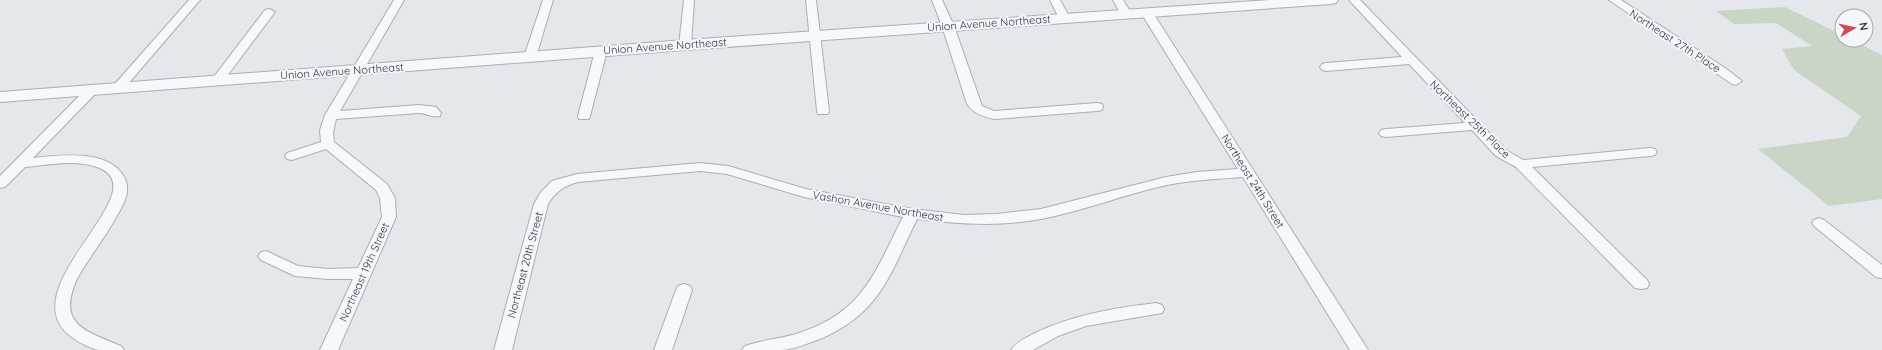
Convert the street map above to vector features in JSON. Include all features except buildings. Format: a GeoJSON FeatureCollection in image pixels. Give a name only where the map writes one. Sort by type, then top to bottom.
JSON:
{"type":"FeatureCollection","features":[{"type":"Feature","properties":{"kind":"street"},"geometry":{"type":"LineString","coordinates":[[118,88],[195,0]]}},
{"type":"Feature","properties":{"kind":"street"},"geometry":{"type":"LineString","coordinates":[[292,156],[328,144],[326,128],[331,115],[399,0]]}},
{"type":"Feature","properties":{"kind":"street"},"geometry":{"type":"LineString","coordinates":[[530,56],[548,0]]}},
{"type":"Feature","properties":{"kind":"street"},"geometry":{"type":"LineString","coordinates":[[685,44],[689,0]]}},
{"type":"Feature","properties":{"kind":"street"},"geometry":{"type":"LineString","coordinates":[[811,0],[823,111]]}},
{"type":"Feature","properties":{"kind":"street"},"geometry":{"type":"LineString","coordinates":[[937,0],[948,26],[973,104],[978,109],[984,113],[1007,115],[1097,107]]}},
{"type":"Feature","properties":{"kind":"street"},"geometry":{"type":"LineString","coordinates":[[1055,0],[1064,18]]}},
{"type":"Feature","properties":{"kind":"street"},"geometry":{"type":"LineString","coordinates":[[1118,0],[1126,14]]}},
{"type":"Feature","properties":{"kind":"street","name":"Union Avenue Northeast"},"geometry":{"type":"LineString","coordinates":[[0,97],[685,44],[1331,0]]}},
{"type":"Feature","properties":{"kind":"street","name":"Northeast 25th Place"},"geometry":{"type":"LineString","coordinates":[[1354,0],[1474,126],[1501,152],[1521,164],[1641,284]]}},
{"type":"Feature","properties":{"kind":"street","name":"Northeast 27th Place"},"geometry":{"type":"LineString","coordinates":[[1614,0],[1648,24],[1690,49],[1736,81]]}},
{"type":"Feature","properties":{"kind":"street"},"geometry":{"type":"LineString","coordinates":[[217,81],[269,12]]}},
{"type":"Feature","properties":{"kind":"street","name":"Northeast 24th Street"},"geometry":{"type":"LineString","coordinates":[[1147,13],[1359,350]]}},
{"type":"Feature","properties":{"kind":"street"},"geometry":{"type":"LineString","coordinates":[[584,116],[601,51]]}},
{"type":"Feature","properties":{"kind":"street"},"geometry":{"type":"LineString","coordinates":[[1326,67],[1410,60]]}},
{"type":"Feature","properties":{"kind":"street"},"geometry":{"type":"LineString","coordinates":[[0,184],[92,90]]}},
{"type":"Feature","properties":{"kind":"street"},"geometry":{"type":"LineString","coordinates":[[331,115],[419,108],[431,110],[436,113]]}},
{"type":"Feature","properties":{"kind":"street"},"geometry":{"type":"LineString","coordinates":[[1386,133],[1474,126]]}},
{"type":"Feature","properties":{"kind":"street","name":"Northeast 19th Street"},"geometry":{"type":"LineString","coordinates":[[328,144],[382,187],[388,196],[390,206],[389,217],[329,350]]}},
{"type":"Feature","properties":{"kind":"street"},"geometry":{"type":"LineString","coordinates":[[1521,164],[1650,152]]}},
{"type":"Feature","properties":{"kind":"street"},"geometry":{"type":"LineString","coordinates":[[21,163],[82,160],[104,164],[112,168],[118,174],[122,189],[119,199],[70,278],[64,293],[62,304],[63,313],[68,324],[86,337],[115,350]]}},
{"type":"Feature","properties":{"kind":"street","name":"Vashon Avenue Northeast"},"geometry":{"type":"LineString","coordinates":[[557,184],[577,178],[685,168],[716,168],[744,174],[782,188],[804,193],[912,214],[964,220],[1016,218],[1065,208],[1166,181],[1197,176],[1247,172]]}},
{"type":"Feature","properties":{"kind":"street","name":"Northeast 20th Street"},"geometry":{"type":"LineString","coordinates":[[503,350],[541,204],[546,195],[557,184]]}},
{"type":"Feature","properties":{"kind":"street"},"geometry":{"type":"LineString","coordinates":[[751,350],[798,340],[818,333],[835,325],[863,303],[875,287],[912,214]]}},
{"type":"Feature","properties":{"kind":"street"},"geometry":{"type":"LineString","coordinates":[[1819,223],[1882,273]]}},
{"type":"Feature","properties":{"kind":"street"},"geometry":{"type":"LineString","coordinates":[[266,256],[295,271],[328,274],[364,273]]}},
{"type":"Feature","properties":{"kind":"street"},"geometry":{"type":"LineString","coordinates":[[663,350],[684,290]]}},
{"type":"Feature","properties":{"kind":"street"},"geometry":{"type":"LineString","coordinates":[[1020,350],[1063,326],[1088,318],[1156,309]]}},
{"type":"Feature","properties":{"kind":"green space"},"geometry":{"type":"Polygon","coordinates":[[[1785,7],[1834,31],[1834,48],[1868,48],[1882,55],[1882,199],[1829,206],[1758,149],[1847,137],[1861,116],[1794,70],[1782,49],[1812,46],[1776,23],[1734,24],[1716,11],[1785,7]]]}}]}
